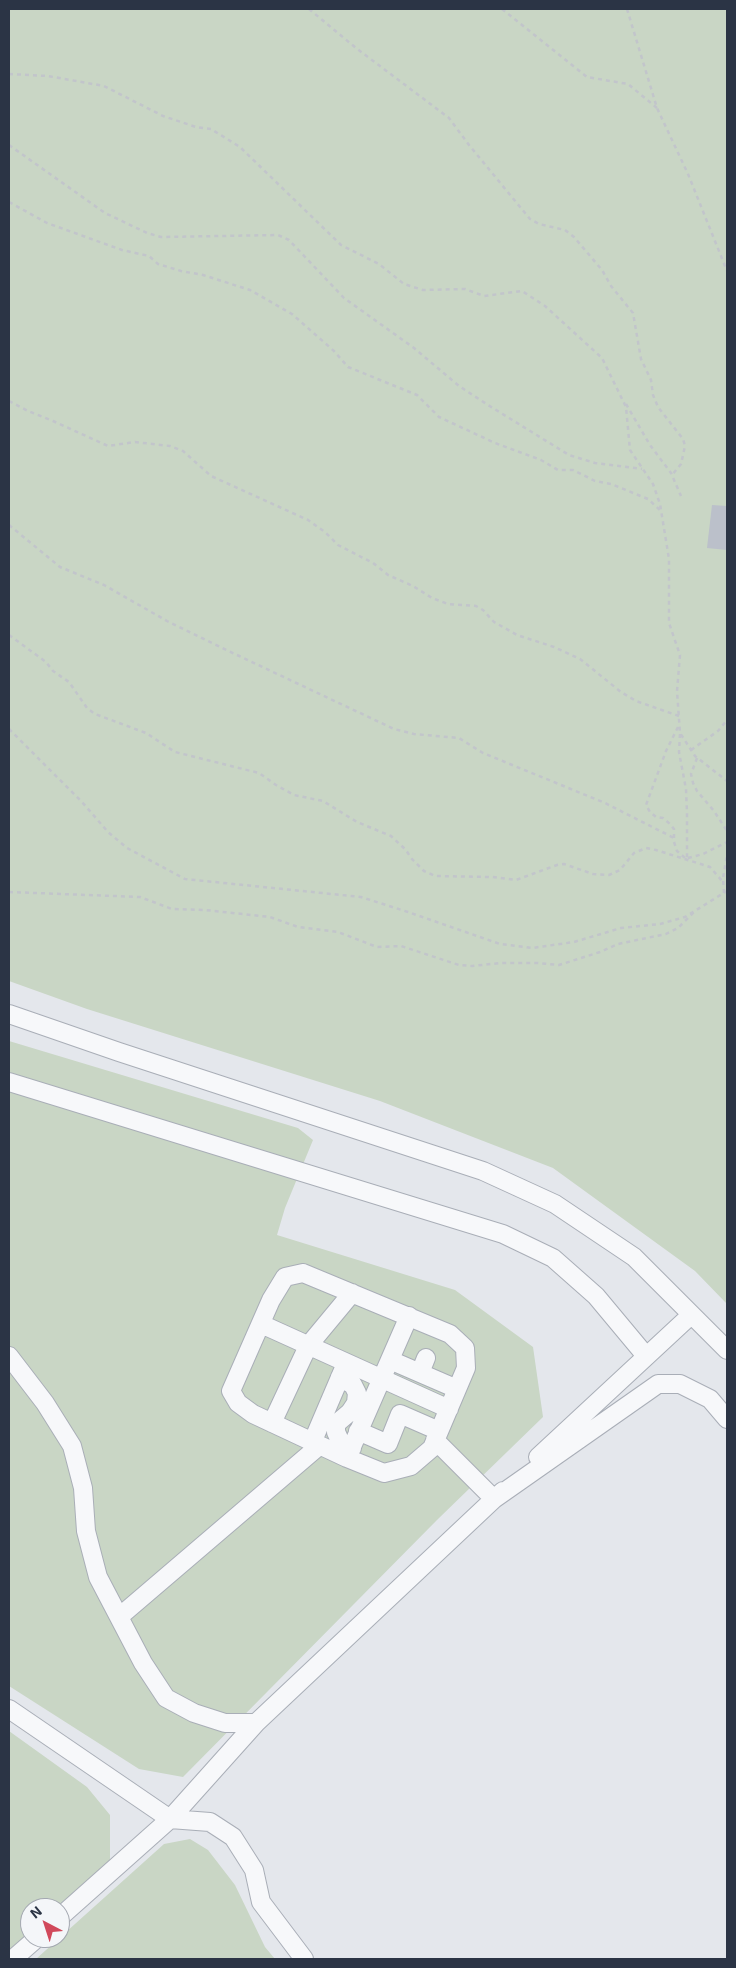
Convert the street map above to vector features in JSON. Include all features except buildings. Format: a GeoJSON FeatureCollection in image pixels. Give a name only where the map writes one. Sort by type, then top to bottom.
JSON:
{"type":"FeatureCollection","features":[{"type":"Feature","properties":{"kind":"street"},"geometry":{"type":"LineString","coordinates":[[9,1014],[483,1171],[555,1204],[634,1257],[691,1315],[725,1341]]}},
{"type":"Feature","properties":{"kind":"street"},"geometry":{"type":"LineString","coordinates":[[9,1082],[503,1234],[553,1258],[596,1296],[646,1356]]}},
{"type":"Feature","properties":{"kind":"street"},"geometry":{"type":"LineString","coordinates":[[343,1370],[357,1393],[356,1403],[350,1412],[336,1424],[336,1432],[341,1443],[352,1446],[384,1473],[411,1466],[432,1448],[437,1436],[449,1409],[466,1368],[465,1348],[450,1334],[303,1273],[285,1277],[260,1324],[231,1391],[238,1403],[253,1414],[315,1445],[352,1446],[388,1444],[400,1414],[437,1436],[494,1499]]}},
{"type":"Feature","properties":{"kind":"street"},"geometry":{"type":"LineString","coordinates":[[272,1423],[308,1346],[352,1293]]}},
{"type":"Feature","properties":{"kind":"street"},"geometry":{"type":"LineString","coordinates":[[70,1908],[170,1820],[256,1723],[691,1315]]}},
{"type":"Feature","properties":{"kind":"street"},"geometry":{"type":"LineString","coordinates":[[352,1446],[409,1316]]}},
{"type":"Feature","properties":{"kind":"street"},"geometry":{"type":"LineString","coordinates":[[260,1324],[308,1346],[343,1370],[381,1378],[449,1409]]}},
{"type":"Feature","properties":{"kind":"street"},"geometry":{"type":"LineString","coordinates":[[9,1356],[45,1403],[72,1446],[83,1488],[86,1531],[98,1577],[143,1663],[166,1698],[194,1714],[225,1723],[256,1723]]}},
{"type":"Feature","properties":{"kind":"street"},"geometry":{"type":"LineString","coordinates":[[390,1360],[423,1365],[457,1389]]}},
{"type":"Feature","properties":{"kind":"street"},"geometry":{"type":"LineString","coordinates":[[119,1617],[315,1445],[343,1370]]}},
{"type":"Feature","properties":{"kind":"street"},"geometry":{"type":"LineString","coordinates":[[494,1499],[658,1384],[680,1384],[710,1400],[727,1419]]}},
{"type":"Feature","properties":{"kind":"street"},"geometry":{"type":"LineString","coordinates":[[9,1709],[144,1800],[170,1820],[210,1822],[233,1837],[254,1870],[261,1902],[304,1959]]}},
{"type":"Feature","properties":{"kind":"street"},"geometry":{"type":"LineString","coordinates":[[13,1959],[26,1948]]}},
{"type":"Feature","properties":{"kind":"path"},"geometry":{"type":"LineString","coordinates":[[309,9],[356,48],[449,118],[468,145],[530,219],[539,224],[565,230],[574,237],[602,270],[611,286],[633,313],[641,359],[651,380],[655,401],[683,439],[685,446],[681,464],[672,475]]}},
{"type":"Feature","properties":{"kind":"path"},"geometry":{"type":"LineString","coordinates":[[502,9],[587,77],[628,84],[657,108]]}},
{"type":"Feature","properties":{"kind":"path"},"geometry":{"type":"LineString","coordinates":[[627,9],[657,108],[688,174],[727,271]]}},
{"type":"Feature","properties":{"kind":"path"},"geometry":{"type":"LineString","coordinates":[[9,74],[48,76],[104,86],[163,116],[196,127],[211,129],[240,148],[341,245],[379,264],[404,284],[423,290],[465,289],[484,296],[522,291],[545,306],[602,358],[626,407],[630,450],[652,484],[661,511],[669,559],[669,623],[680,656],[677,691],[680,733],[679,752],[686,789],[686,859]]}},
{"type":"Feature","properties":{"kind":"path"},"geometry":{"type":"LineString","coordinates":[[9,145],[105,213],[147,233],[160,237],[278,235],[290,240],[344,298],[414,348],[459,386],[488,405],[569,454],[595,463],[642,469]]}},
{"type":"Feature","properties":{"kind":"path"},"geometry":{"type":"LineString","coordinates":[[9,202],[47,223],[122,250],[149,256],[158,264],[203,275],[250,290],[292,314],[334,351],[348,367],[417,395],[439,417],[495,443],[541,460],[558,470],[573,470],[596,481],[612,484],[648,499],[661,511]]}},
{"type":"Feature","properties":{"kind":"path"},"geometry":{"type":"LineString","coordinates":[[622,398],[650,445],[672,475],[681,496]]}},
{"type":"Feature","properties":{"kind":"path"},"geometry":{"type":"LineString","coordinates":[[9,401],[28,412],[108,446],[135,442],[170,446],[183,450],[211,476],[308,520],[325,532],[338,546],[373,563],[388,575],[413,586],[432,598],[448,604],[476,606],[483,610],[494,622],[517,635],[554,647],[580,659],[621,692],[636,701],[678,716]]}},
{"type":"Feature","properties":{"kind":"path"},"geometry":{"type":"LineString","coordinates":[[9,525],[60,567],[104,586],[167,622],[394,729],[414,734],[459,738],[483,753],[605,803],[674,838]]}},
{"type":"Feature","properties":{"kind":"path"},"geometry":{"type":"LineString","coordinates":[[9,635],[46,662],[54,671],[69,682],[87,708],[95,714],[146,733],[174,752],[259,773],[276,786],[294,795],[323,801],[357,822],[391,836],[424,871],[435,876],[492,877],[516,880],[564,864],[593,874],[609,875],[620,870],[634,853],[646,848],[710,867],[723,882],[726,892],[684,917],[660,924],[621,928],[574,942],[532,948],[500,944],[361,898],[185,879],[127,848],[108,832],[82,802],[9,729]]}},
{"type":"Feature","properties":{"kind":"path"},"geometry":{"type":"LineString","coordinates":[[691,750],[718,731],[727,720]]}},
{"type":"Feature","properties":{"kind":"path"},"geometry":{"type":"LineString","coordinates":[[679,724],[666,751],[646,805],[650,812],[656,817],[663,818],[674,829],[677,851],[686,859]]}},
{"type":"Feature","properties":{"kind":"path"},"geometry":{"type":"LineString","coordinates":[[680,733],[697,758],[727,781]]}},
{"type":"Feature","properties":{"kind":"path"},"geometry":{"type":"LineString","coordinates":[[697,758],[691,774],[693,783],[727,831]]}},
{"type":"Feature","properties":{"kind":"path"},"geometry":{"type":"LineString","coordinates":[[686,859],[703,854],[727,842]]}},
{"type":"Feature","properties":{"kind":"path"},"geometry":{"type":"LineString","coordinates":[[723,882],[727,855]]}},
{"type":"Feature","properties":{"kind":"path"},"geometry":{"type":"LineString","coordinates":[[9,892],[140,897],[172,909],[205,910],[270,917],[298,927],[338,932],[377,947],[400,946],[459,964],[472,966],[501,962],[559,965],[600,952],[618,944],[666,934],[678,928],[697,909]]}},
{"type":"Feature","properties":{"kind":"green space"},"geometry":{"type":"Polygon","coordinates":[[[9,9],[727,9],[727,1304],[695,1271],[553,1168],[380,1101],[87,1009],[9,981],[9,9]]]}},
{"type":"Feature","properties":{"kind":"green space"},"geometry":{"type":"Polygon","coordinates":[[[9,1041],[298,1128],[313,1140],[285,1208],[277,1235],[455,1290],[533,1347],[543,1417],[437,1520],[183,1777],[139,1769],[9,1686],[9,1041]]]}},
{"type":"Feature","properties":{"kind":"green space"},"geometry":{"type":"Polygon","coordinates":[[[9,1731],[87,1787],[110,1815],[110,1860],[70,1898],[20,1898],[20,1946],[9,1954],[9,1731]]]}},
{"type":"Feature","properties":{"kind":"green space"},"geometry":{"type":"Polygon","coordinates":[[[190,1839],[208,1850],[235,1885],[265,1947],[275,1959],[36,1959],[48,1948],[70,1948],[70,1928],[164,1844],[190,1839]]]}}]}
